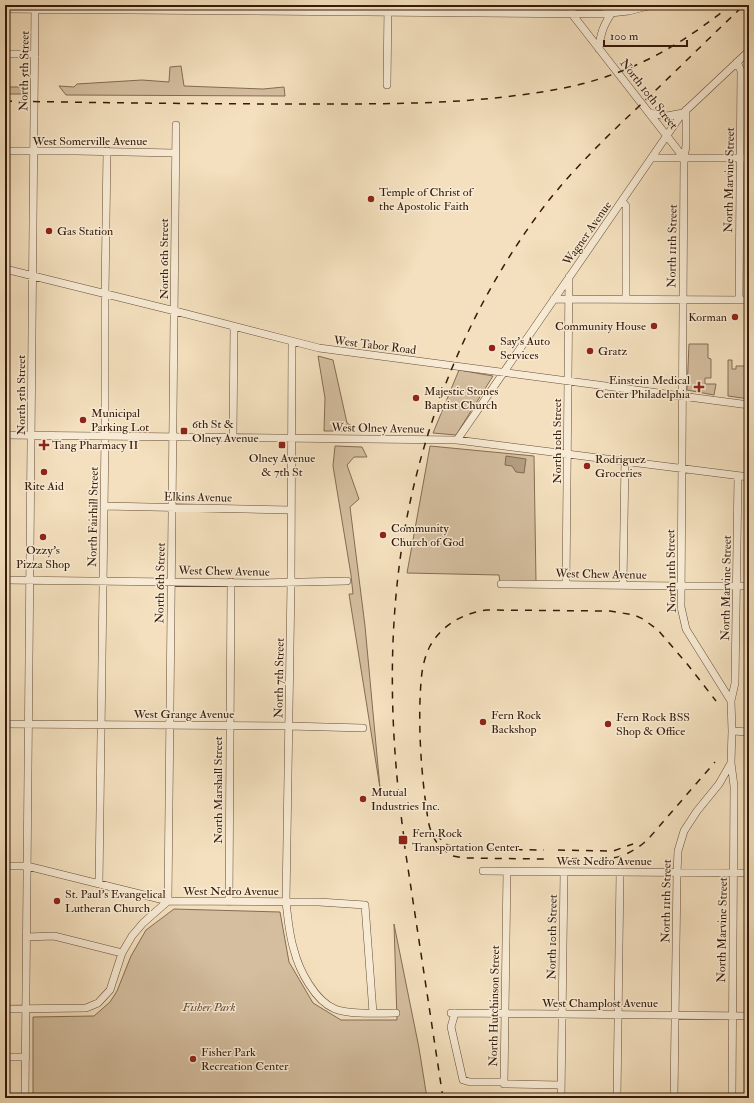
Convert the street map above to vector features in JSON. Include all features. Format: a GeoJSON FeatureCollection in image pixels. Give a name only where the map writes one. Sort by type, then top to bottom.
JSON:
{"type":"FeatureCollection","features":[{"type":"Feature","properties":{"kind":"street"},"geometry":{"type":"LineString","coordinates":[[456,5],[456,13]]}},
{"type":"Feature","properties":{"kind":"street"},"geometry":{"type":"LineString","coordinates":[[512,5],[512,14]]}},
{"type":"Feature","properties":{"kind":"street"},"geometry":{"type":"LineString","coordinates":[[572,5],[572,14]]}},
{"type":"Feature","properties":{"kind":"street"},"geometry":{"type":"LineString","coordinates":[[5,9],[35,7],[226,8],[293,12],[312,8],[388,9],[456,13],[611,14],[629,8],[652,5]]}},
{"type":"Feature","properties":{"kind":"street","name":"North 5th Street"},"geometry":{"type":"LineString","coordinates":[[25,1098],[35,7]]}},
{"type":"Feature","properties":{"kind":"street"},"geometry":{"type":"LineString","coordinates":[[388,9],[388,85]]}},
{"type":"Feature","properties":{"kind":"street","name":"North 10th Street"},"geometry":{"type":"LineString","coordinates":[[572,14],[684,158]]}},
{"type":"Feature","properties":{"kind":"street"},"geometry":{"type":"LineString","coordinates":[[599,49],[602,27],[611,14]]}},
{"type":"Feature","properties":{"kind":"street","name":"Wagner Avenue"},"geometry":{"type":"LineString","coordinates":[[457,440],[684,111],[749,51]]}},
{"type":"Feature","properties":{"kind":"street"},"geometry":{"type":"LineString","coordinates":[[5,54],[35,54]]}},
{"type":"Feature","properties":{"kind":"street","name":"North Marvine Street"},"geometry":{"type":"LineString","coordinates":[[737,62],[741,71],[739,300]]}},
{"type":"Feature","properties":{"kind":"street"},"geometry":{"type":"LineString","coordinates":[[649,114],[667,116],[684,111]]}},
{"type":"Feature","properties":{"kind":"street","name":"North 11th Street"},"geometry":{"type":"LineString","coordinates":[[674,1098],[678,852],[684,831],[697,811],[719,784],[731,763],[732,731],[731,701],[686,629],[681,607],[682,299],[684,158],[686,146],[684,111]]}},
{"type":"Feature","properties":{"kind":"street","name":"North 6th Street"},"geometry":{"type":"LineString","coordinates":[[168,901],[176,125]]}},
{"type":"Feature","properties":{"kind":"street","name":"West Somerville Avenue"},"geometry":{"type":"LineString","coordinates":[[5,151],[108,151],[175,153]]}},
{"type":"Feature","properties":{"kind":"street","name":"North Fairhill Street"},"geometry":{"type":"LineString","coordinates":[[99,884],[105,436],[105,294],[108,151]]}},
{"type":"Feature","properties":{"kind":"street"},"geometry":{"type":"LineString","coordinates":[[652,158],[749,158]]}},
{"type":"Feature","properties":{"kind":"street"},"geometry":{"type":"LineString","coordinates":[[622,201],[626,206],[626,298]]}},
{"type":"Feature","properties":{"kind":"street","name":"West Tabor Road"},"geometry":{"type":"LineString","coordinates":[[5,269],[319,348],[749,405]]}},
{"type":"Feature","properties":{"kind":"street","name":"North 10th Street"},"geometry":{"type":"LineString","coordinates":[[566,584],[570,299],[569,277]]}},
{"type":"Feature","properties":{"kind":"street"},"geometry":{"type":"LineString","coordinates":[[554,299],[626,298],[749,300]]}},
{"type":"Feature","properties":{"kind":"street"},"geometry":{"type":"LineString","coordinates":[[233,437],[234,327]]}},
{"type":"Feature","properties":{"kind":"street","name":"North 7th Street"},"geometry":{"type":"LineString","coordinates":[[292,342],[291,583],[286,902],[289,928],[294,951],[308,981],[318,997],[335,1009],[374,1013]]}},
{"type":"Feature","properties":{"kind":"street","name":"West Olney Avenue"},"geometry":{"type":"LineString","coordinates":[[5,435],[457,440],[749,478]]}},
{"type":"Feature","properties":{"kind":"street"},"geometry":{"type":"LineString","coordinates":[[623,585],[625,461]]}},
{"type":"Feature","properties":{"kind":"street","name":"North Marvine Street"},"geometry":{"type":"LineString","coordinates":[[731,701],[735,683],[738,476]]}},
{"type":"Feature","properties":{"kind":"street","name":"Elkins Avenue"},"geometry":{"type":"LineString","coordinates":[[104,506],[291,510]]}},
{"type":"Feature","properties":{"kind":"street","name":"West Chew Avenue"},"geometry":{"type":"LineString","coordinates":[[5,580],[291,583],[347,582]]}},
{"type":"Feature","properties":{"kind":"street","name":"North Marshall Street"},"geometry":{"type":"LineString","coordinates":[[229,902],[231,582]]}},
{"type":"Feature","properties":{"kind":"street","name":"West Chew Avenue"},"geometry":{"type":"LineString","coordinates":[[501,584],[749,586]]}},
{"type":"Feature","properties":{"kind":"street","name":"West Grange Avenue"},"geometry":{"type":"LineString","coordinates":[[5,724],[363,728]]}},
{"type":"Feature","properties":{"kind":"street"},"geometry":{"type":"LineString","coordinates":[[732,731],[749,732]]}},
{"type":"Feature","properties":{"kind":"street","name":"North Marvine Street"},"geometry":{"type":"LineString","coordinates":[[731,763],[734,786],[732,1098]]}},
{"type":"Feature","properties":{"kind":"street","name":"West Nedro Avenue"},"geometry":{"type":"LineString","coordinates":[[5,866],[27,866],[168,901],[286,902],[365,905],[374,1013]]}},
{"type":"Feature","properties":{"kind":"street","name":"West Nedro Avenue"},"geometry":{"type":"LineString","coordinates":[[483,871],[749,873]]}},
{"type":"Feature","properties":{"kind":"street","name":"North Hutchinson Street"},"geometry":{"type":"LineString","coordinates":[[507,871],[504,1084],[561,1085]]}},
{"type":"Feature","properties":{"kind":"street","name":"North 10th Street"},"geometry":{"type":"LineString","coordinates":[[561,1098],[564,872]]}},
{"type":"Feature","properties":{"kind":"street"},"geometry":{"type":"LineString","coordinates":[[618,1098],[620,872]]}},
{"type":"Feature","properties":{"kind":"street"},"geometry":{"type":"LineString","coordinates":[[5,1008],[85,1008],[98,1003],[110,990],[122,953],[132,936],[168,901]]}},
{"type":"Feature","properties":{"kind":"street"},"geometry":{"type":"LineString","coordinates":[[26,937],[54,936],[122,953]]}},
{"type":"Feature","properties":{"kind":"street"},"geometry":{"type":"LineString","coordinates":[[374,1013],[396,1013]]}},
{"type":"Feature","properties":{"kind":"street","name":"West Champlost Avenue"},"geometry":{"type":"LineString","coordinates":[[504,1082],[470,1082],[463,1080],[451,1027],[453,1013],[749,1016]]}},
{"type":"Feature","properties":{"kind":"street"},"geometry":{"type":"LineString","coordinates":[[5,1057],[26,1057]]}},
{"type":"Feature","properties":{"kind":"green space"},"geometry":{"type":"Polygon","coordinates":[[[181,66],[184,86],[263,89],[284,87],[285,96],[66,95],[59,86],[74,87],[77,84],[142,80],[169,82],[170,67],[181,66]]]}},
{"type":"Feature","properties":{"kind":"green space"},"geometry":{"type":"Polygon","coordinates":[[[5,87],[24,87],[25,94],[5,94],[5,87]]]}},
{"type":"Feature","properties":{"kind":"green space"},"geometry":{"type":"Polygon","coordinates":[[[689,344],[708,344],[708,358],[711,359],[711,378],[705,378],[705,384],[716,384],[714,395],[687,390],[689,344]]]}},
{"type":"Feature","properties":{"kind":"green space"},"geometry":{"type":"Polygon","coordinates":[[[318,356],[333,360],[347,423],[352,426],[348,431],[324,431],[325,398],[318,356]]]}},
{"type":"Feature","properties":{"kind":"green space"},"geometry":{"type":"Polygon","coordinates":[[[728,360],[732,360],[732,369],[736,369],[736,366],[749,366],[749,399],[728,396],[728,360]]]}},
{"type":"Feature","properties":{"kind":"green space"},"geometry":{"type":"Polygon","coordinates":[[[459,370],[493,376],[456,435],[433,433],[459,370]]]}},
{"type":"Feature","properties":{"kind":"green space"},"geometry":{"type":"Polygon","coordinates":[[[335,446],[362,447],[367,457],[354,457],[347,465],[359,499],[350,507],[365,626],[380,788],[349,594],[353,594],[333,466],[335,446]]]}},
{"type":"Feature","properties":{"kind":"green space"},"geometry":{"type":"Polygon","coordinates":[[[430,446],[534,456],[536,583],[500,583],[499,575],[407,573],[430,446]]]}},
{"type":"Feature","properties":{"kind":"green space","name":"Fisher Park"},"geometry":{"type":"Polygon","coordinates":[[[174,909],[280,912],[289,962],[313,1003],[341,1020],[397,1020],[394,924],[419,1048],[427,1098],[33,1098],[33,1017],[94,1016],[110,1002],[117,991],[131,956],[146,930],[174,909]]]}},
{"type":"Feature","properties":{"kind":"shaded area"},"geometry":{"type":"Polygon","coordinates":[[[506,456],[526,459],[524,473],[516,472],[512,466],[505,465],[506,456]]]}},
{"type":"Feature","properties":{"kind":"railway"},"geometry":{"type":"LineString","coordinates":[[5,101],[200,104],[390,104],[488,99],[561,89],[625,70],[642,63],[687,37],[731,5]]}},
{"type":"Feature","properties":{"kind":"railway"},"geometry":{"type":"LineString","coordinates":[[404,838],[394,740],[392,674],[398,576],[405,526],[416,476],[430,426],[448,378],[492,285],[519,241],[549,200],[601,143],[744,5]]}},
{"type":"Feature","properties":{"kind":"railway"},"geometry":{"type":"LineString","coordinates":[[447,852],[439,846],[435,840],[428,819],[421,761],[420,700],[422,673],[430,646],[441,632],[454,621],[470,614],[487,610],[610,611],[634,615],[643,619],[658,630],[716,701]]}},
{"type":"Feature","properties":{"kind":"railway"},"geometry":{"type":"LineString","coordinates":[[558,859],[613,858],[633,850],[650,837],[715,762]]}},
{"type":"Feature","properties":{"kind":"railway"},"geometry":{"type":"LineString","coordinates":[[436,835],[446,844],[458,849],[544,850]]}},
{"type":"Feature","properties":{"kind":"railway"},"geometry":{"type":"LineString","coordinates":[[404,842],[443,1098]]}},
{"type":"Feature","properties":{"kind":"railway"},"geometry":{"type":"LineString","coordinates":[[558,850],[613,851],[633,844]]}},
{"type":"Feature","properties":{"kind":"railway"},"geometry":{"type":"LineString","coordinates":[[453,856],[464,858],[544,859]]}},
{"type":"Feature","properties":{"kind":"place","name":"Temple of Christ of the Apostolic Faith"},"geometry":{"type":"Point","coordinates":[371,199]}},
{"type":"Feature","properties":{"kind":"place","name":"Gas Station"},"geometry":{"type":"Point","coordinates":[49,231]}},
{"type":"Feature","properties":{"kind":"place","name":"Korman"},"geometry":{"type":"Point","coordinates":[735,317]}},
{"type":"Feature","properties":{"kind":"place","name":"Community House"},"geometry":{"type":"Point","coordinates":[654,326]}},
{"type":"Feature","properties":{"kind":"place","name":"Say's Auto Services"},"geometry":{"type":"Point","coordinates":[492,348]}},
{"type":"Feature","properties":{"kind":"place","name":"Gratz"},"geometry":{"type":"Point","coordinates":[590,351]}},
{"type":"Feature","properties":{"kind":"place","name":"Einstein Medical Center Philadelphia"},"geometry":{"type":"Point","coordinates":[699,387]}},
{"type":"Feature","properties":{"kind":"place","name":"Majestic Stones Baptist Church"},"geometry":{"type":"Point","coordinates":[416,398]}},
{"type":"Feature","properties":{"kind":"place","name":"Municipal Parking Lot"},"geometry":{"type":"Point","coordinates":[83,420]}},
{"type":"Feature","properties":{"kind":"place","name":"6th St & Olney Avenue"},"geometry":{"type":"Point","coordinates":[184,431]}},
{"type":"Feature","properties":{"kind":"place","name":"Tang Pharmacy II"},"geometry":{"type":"Point","coordinates":[44,445]}},
{"type":"Feature","properties":{"kind":"place","name":"Olney Avenue & 7th St"},"geometry":{"type":"Point","coordinates":[282,445]}},
{"type":"Feature","properties":{"kind":"place","name":"Rodriguez Groceries"},"geometry":{"type":"Point","coordinates":[587,466]}},
{"type":"Feature","properties":{"kind":"place","name":"Rite Aid"},"geometry":{"type":"Point","coordinates":[44,472]}},
{"type":"Feature","properties":{"kind":"place","name":"Community Church of God"},"geometry":{"type":"Point","coordinates":[383,535]}},
{"type":"Feature","properties":{"kind":"place","name":"Ozzy's Pizza Shop"},"geometry":{"type":"Point","coordinates":[43,537]}},
{"type":"Feature","properties":{"kind":"place","name":"Fern Rock Backshop"},"geometry":{"type":"Point","coordinates":[483,722]}},
{"type":"Feature","properties":{"kind":"place","name":"Fern Rock BSS Shop & Office"},"geometry":{"type":"Point","coordinates":[608,724]}},
{"type":"Feature","properties":{"kind":"place","name":"Mutual Industries Inc."},"geometry":{"type":"Point","coordinates":[363,799]}},
{"type":"Feature","properties":{"kind":"place","name":"Fern Rock Transportation Center"},"geometry":{"type":"Point","coordinates":[403,840]}},
{"type":"Feature","properties":{"kind":"place","name":"St. Paul's Evangelical Lutheran Church"},"geometry":{"type":"Point","coordinates":[57,901]}},
{"type":"Feature","properties":{"kind":"place","name":"Fisher Park Recreation Center"},"geometry":{"type":"Point","coordinates":[193,1059]}}]}
